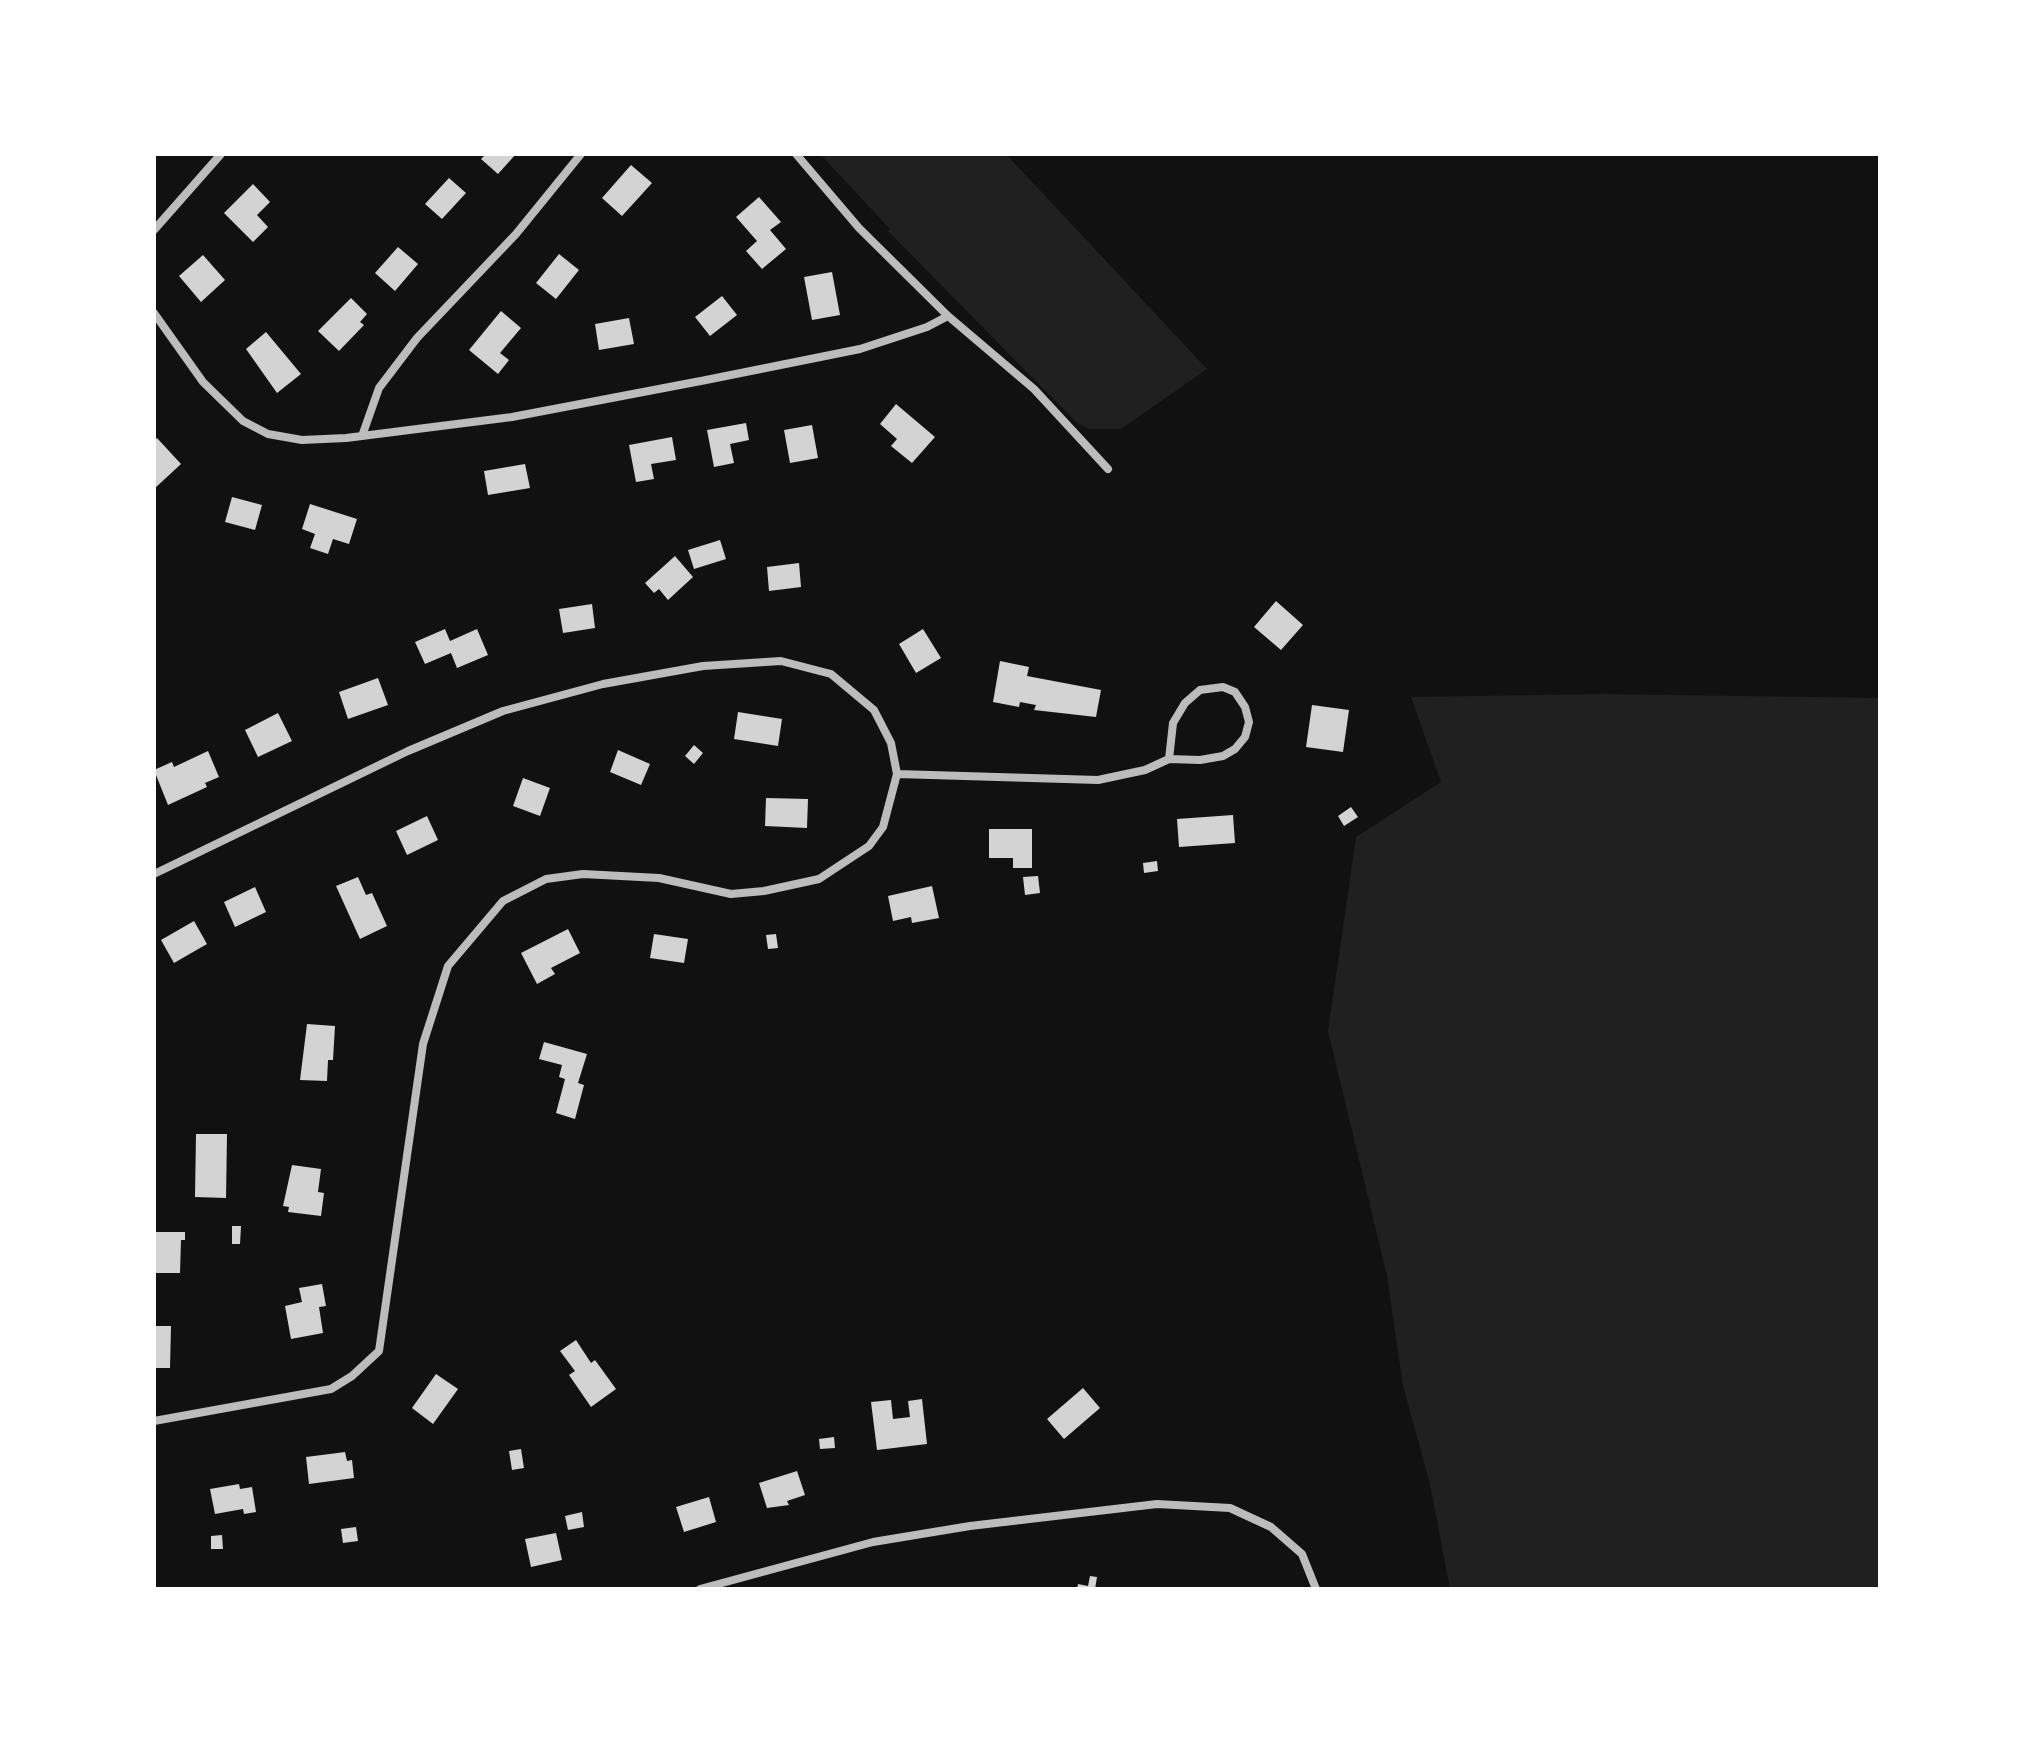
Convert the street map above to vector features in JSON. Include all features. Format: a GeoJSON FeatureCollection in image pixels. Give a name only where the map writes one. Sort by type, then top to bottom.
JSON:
{"type":"FeatureCollection","features":[{"type":"Feature","properties":{"kind":"street"},"geometry":{"type":"LineString","coordinates":[[154,230],[221,154]]}},
{"type":"Feature","properties":{"kind":"street"},"geometry":{"type":"LineString","coordinates":[[362,436],[379,388],[417,338],[516,234],[581,154]]}},
{"type":"Feature","properties":{"kind":"street"},"geometry":{"type":"LineString","coordinates":[[796,154],[859,228],[948,316],[1034,389],[1108,469]]}},
{"type":"Feature","properties":{"kind":"street"},"geometry":{"type":"LineString","coordinates":[[154,313],[203,382],[243,421],[268,434],[302,440],[362,436],[512,417],[860,349],[927,327],[948,316]]}},
{"type":"Feature","properties":{"kind":"street"},"geometry":{"type":"LineString","coordinates":[[154,874],[408,751],[503,711],[603,684],[716,664],[781,661],[831,674],[874,710],[891,743],[897,774],[883,827],[869,846],[819,879],[764,891],[731,894],[659,878],[583,874],[546,879],[503,901],[448,966],[423,1044],[379,1351],[352,1376],[331,1389],[154,1421]]}},
{"type":"Feature","properties":{"kind":"street"},"geometry":{"type":"LineString","coordinates":[[897,774],[1098,780],[1145,770],[1169,759],[1200,760],[1223,756],[1235,749],[1245,737],[1249,722],[1245,707],[1235,692],[1208,686],[1185,703],[1173,723],[1169,759]]}},
{"type":"Feature","properties":{"kind":"street"},"geometry":{"type":"LineString","coordinates":[[700,1589],[873,1542],[970,1526],[1157,1504],[1230,1508],[1271,1527],[1302,1554],[1316,1589]]}},
{"type":"Feature","properties":{"kind":"shaded area"},"geometry":{"type":"Polygon","coordinates":[[[820,154],[1006,154],[1207,369],[1121,429],[1089,429],[1078,424],[888,231],[890,229],[820,154]]]}},
{"type":"Feature","properties":{"kind":"shaded area"},"geometry":{"type":"Polygon","coordinates":[[[1602,694],[1880,698],[1880,1589],[1450,1589],[1430,1484],[1403,1386],[1387,1276],[1328,1031],[1356,837],[1441,782],[1411,697],[1602,694]]]}},
{"type":"Feature","properties":{"kind":"building"},"geometry":{"type":"Polygon","coordinates":[[[486,154],[516,154],[498,174],[481,159],[486,154]]]}},
{"type":"Feature","properties":{"kind":"building"},"geometry":{"type":"Polygon","coordinates":[[[631,165],[652,183],[622,216],[602,198],[631,165]]]}},
{"type":"Feature","properties":{"kind":"building"},"geometry":{"type":"Polygon","coordinates":[[[449,178],[466,193],[442,219],[425,204],[449,178]]]}},
{"type":"Feature","properties":{"kind":"building"},"geometry":{"type":"Polygon","coordinates":[[[253,184],[270,202],[257,215],[268,227],[253,242],[224,213],[253,184]]]}},
{"type":"Feature","properties":{"kind":"building"},"geometry":{"type":"Polygon","coordinates":[[[759,197],[781,222],[770,230],[786,249],[762,269],[746,251],[757,241],[736,217],[759,197]]]}},
{"type":"Feature","properties":{"kind":"building"},"geometry":{"type":"Polygon","coordinates":[[[398,247],[418,264],[395,291],[375,273],[398,247]]]}},
{"type":"Feature","properties":{"kind":"building"},"geometry":{"type":"Polygon","coordinates":[[[559,254],[579,270],[556,299],[536,283],[559,254]]]}},
{"type":"Feature","properties":{"kind":"building"},"geometry":{"type":"Polygon","coordinates":[[[203,255],[225,280],[201,302],[179,276],[203,255]]]}},
{"type":"Feature","properties":{"kind":"building"},"geometry":{"type":"Polygon","coordinates":[[[832,272],[840,315],[812,320],[804,277],[832,272]]]}},
{"type":"Feature","properties":{"kind":"building"},"geometry":{"type":"Polygon","coordinates":[[[722,296],[737,315],[710,336],[695,317],[722,296]]]}},
{"type":"Feature","properties":{"kind":"building"},"geometry":{"type":"Polygon","coordinates":[[[351,298],[367,314],[360,322],[364,325],[339,351],[318,331],[351,298]]]}},
{"type":"Feature","properties":{"kind":"building"},"geometry":{"type":"Polygon","coordinates":[[[501,311],[521,328],[500,353],[509,360],[498,374],[469,350],[501,311]]]}},
{"type":"Feature","properties":{"kind":"building"},"geometry":{"type":"Polygon","coordinates":[[[629,318],[634,344],[599,350],[595,324],[629,318]]]}},
{"type":"Feature","properties":{"kind":"building"},"geometry":{"type":"Polygon","coordinates":[[[266,332],[301,374],[277,393],[246,349],[266,332]]]}},
{"type":"Feature","properties":{"kind":"building"},"geometry":{"type":"Polygon","coordinates":[[[896,404],[935,437],[912,463],[891,446],[897,439],[880,424],[896,404]]]}},
{"type":"Feature","properties":{"kind":"building"},"geometry":{"type":"Polygon","coordinates":[[[746,423],[749,440],[730,444],[734,463],[714,467],[707,430],[746,423]]]}},
{"type":"Feature","properties":{"kind":"building"},"geometry":{"type":"Polygon","coordinates":[[[812,425],[818,458],[790,463],[784,430],[812,425]]]}},
{"type":"Feature","properties":{"kind":"building"},"geometry":{"type":"Polygon","coordinates":[[[672,437],[676,460],[651,464],[654,479],[636,482],[629,445],[672,437]]]}},
{"type":"Feature","properties":{"kind":"building"},"geometry":{"type":"Polygon","coordinates":[[[157,438],[181,464],[154,489],[154,441],[157,438]]]}},
{"type":"Feature","properties":{"kind":"building"},"geometry":{"type":"Polygon","coordinates":[[[525,464],[530,488],[488,495],[484,471],[525,464]]]}},
{"type":"Feature","properties":{"kind":"building"},"geometry":{"type":"Polygon","coordinates":[[[232,497],[262,505],[255,530],[225,522],[232,497]]]}},
{"type":"Feature","properties":{"kind":"building"},"geometry":{"type":"Polygon","coordinates":[[[310,504],[357,519],[349,544],[333,539],[328,554],[310,548],[315,534],[302,529],[310,504]]]}},
{"type":"Feature","properties":{"kind":"building"},"geometry":{"type":"Polygon","coordinates":[[[720,540],[726,559],[694,569],[688,550],[720,540]]]}},
{"type":"Feature","properties":{"kind":"building"},"geometry":{"type":"Polygon","coordinates":[[[675,556],[693,577],[668,600],[659,589],[654,593],[645,583],[675,556]]]}},
{"type":"Feature","properties":{"kind":"building"},"geometry":{"type":"Polygon","coordinates":[[[799,563],[801,587],[769,591],[767,567],[799,563]]]}},
{"type":"Feature","properties":{"kind":"building"},"geometry":{"type":"Polygon","coordinates":[[[1276,601],[1303,625],[1281,650],[1254,627],[1276,601]]]}},
{"type":"Feature","properties":{"kind":"building"},"geometry":{"type":"Polygon","coordinates":[[[592,604],[595,628],[563,633],[559,609],[592,604]]]}},
{"type":"Feature","properties":{"kind":"building"},"geometry":{"type":"Polygon","coordinates":[[[445,629],[450,641],[477,629],[488,655],[457,668],[451,653],[425,664],[415,642],[445,629]]]}},
{"type":"Feature","properties":{"kind":"building"},"geometry":{"type":"Polygon","coordinates":[[[923,629],[941,658],[916,673],[899,644],[923,629]]]}},
{"type":"Feature","properties":{"kind":"building"},"geometry":{"type":"Polygon","coordinates":[[[1000,661],[1029,667],[1027,676],[1101,690],[1096,717],[1034,710],[1036,705],[1020,702],[1019,707],[993,702],[1000,661]]]}},
{"type":"Feature","properties":{"kind":"building"},"geometry":{"type":"Polygon","coordinates":[[[378,678],[388,705],[348,719],[339,692],[378,678]]]}},
{"type":"Feature","properties":{"kind":"building"},"geometry":{"type":"Polygon","coordinates":[[[1312,705],[1349,710],[1343,752],[1306,747],[1312,705]]]}},
{"type":"Feature","properties":{"kind":"building"},"geometry":{"type":"Polygon","coordinates":[[[738,712],[782,719],[778,746],[734,739],[738,712]]]}},
{"type":"Feature","properties":{"kind":"building"},"geometry":{"type":"Polygon","coordinates":[[[278,713],[292,741],[258,757],[245,730],[278,713]]]}},
{"type":"Feature","properties":{"kind":"building"},"geometry":{"type":"Polygon","coordinates":[[[694,745],[703,753],[694,764],[685,756],[694,745]]]}},
{"type":"Feature","properties":{"kind":"building"},"geometry":{"type":"Polygon","coordinates":[[[618,750],[650,764],[641,785],[610,772],[618,750]]]}},
{"type":"Feature","properties":{"kind":"building"},"geometry":{"type":"Polygon","coordinates":[[[208,751],[219,777],[205,783],[207,787],[168,805],[154,770],[172,762],[174,767],[208,751]]]}},
{"type":"Feature","properties":{"kind":"building"},"geometry":{"type":"Polygon","coordinates":[[[523,778],[550,788],[540,816],[513,806],[523,778]]]}},
{"type":"Feature","properties":{"kind":"building"},"geometry":{"type":"Polygon","coordinates":[[[766,798],[808,799],[807,828],[765,826],[766,798]]]}},
{"type":"Feature","properties":{"kind":"building"},"geometry":{"type":"Polygon","coordinates":[[[1351,807],[1358,817],[1344,826],[1338,816],[1351,807]]]}},
{"type":"Feature","properties":{"kind":"building"},"geometry":{"type":"Polygon","coordinates":[[[1233,815],[1235,843],[1179,847],[1177,819],[1233,815]]]}},
{"type":"Feature","properties":{"kind":"building"},"geometry":{"type":"Polygon","coordinates":[[[427,816],[438,840],[407,855],[396,831],[427,816]]]}},
{"type":"Feature","properties":{"kind":"building"},"geometry":{"type":"Polygon","coordinates":[[[989,829],[1032,829],[1032,868],[1013,868],[1013,858],[989,858],[989,829]]]}},
{"type":"Feature","properties":{"kind":"building"},"geometry":{"type":"Polygon","coordinates":[[[1157,861],[1158,871],[1144,873],[1143,863],[1157,861]]]}},
{"type":"Feature","properties":{"kind":"building"},"geometry":{"type":"Polygon","coordinates":[[[1038,876],[1040,893],[1025,895],[1023,877],[1038,876]]]}},
{"type":"Feature","properties":{"kind":"building"},"geometry":{"type":"Polygon","coordinates":[[[358,877],[366,895],[372,893],[387,926],[360,939],[336,886],[358,877]]]}},
{"type":"Feature","properties":{"kind":"building"},"geometry":{"type":"Polygon","coordinates":[[[932,886],[939,918],[912,923],[911,917],[893,921],[888,896],[932,886]]]}},
{"type":"Feature","properties":{"kind":"building"},"geometry":{"type":"Polygon","coordinates":[[[255,887],[266,912],[235,927],[224,902],[255,887]]]}},
{"type":"Feature","properties":{"kind":"building"},"geometry":{"type":"Polygon","coordinates":[[[194,921],[207,944],[174,963],[161,940],[194,921]]]}},
{"type":"Feature","properties":{"kind":"building"},"geometry":{"type":"Polygon","coordinates":[[[568,929],[580,953],[551,968],[555,974],[537,984],[521,953],[568,929]]]}},
{"type":"Feature","properties":{"kind":"building"},"geometry":{"type":"Polygon","coordinates":[[[654,934],[688,939],[684,963],[650,958],[654,934]]]}},
{"type":"Feature","properties":{"kind":"building"},"geometry":{"type":"Polygon","coordinates":[[[776,934],[778,948],[768,949],[766,935],[776,934]]]}},
{"type":"Feature","properties":{"kind":"building"},"geometry":{"type":"Polygon","coordinates":[[[307,1024],[335,1026],[333,1060],[328,1060],[327,1081],[300,1080],[307,1024]]]}},
{"type":"Feature","properties":{"kind":"building"},"geometry":{"type":"Polygon","coordinates":[[[544,1042],[587,1054],[578,1083],[584,1085],[575,1119],[556,1113],[565,1079],[559,1077],[562,1065],[539,1059],[544,1042]]]}},
{"type":"Feature","properties":{"kind":"building"},"geometry":{"type":"Polygon","coordinates":[[[196,1134],[227,1134],[226,1198],[195,1197],[196,1134]]]}},
{"type":"Feature","properties":{"kind":"building"},"geometry":{"type":"Polygon","coordinates":[[[292,1165],[321,1169],[318,1192],[324,1193],[321,1216],[288,1212],[289,1207],[283,1206],[292,1165]]]}},
{"type":"Feature","properties":{"kind":"building"},"geometry":{"type":"Polygon","coordinates":[[[232,1226],[241,1226],[240,1244],[232,1244],[232,1226]]]}},
{"type":"Feature","properties":{"kind":"building"},"geometry":{"type":"Polygon","coordinates":[[[154,1232],[185,1232],[185,1240],[181,1240],[180,1273],[154,1273],[154,1232]]]}},
{"type":"Feature","properties":{"kind":"building"},"geometry":{"type":"Polygon","coordinates":[[[322,1284],[326,1306],[319,1307],[323,1333],[291,1339],[285,1306],[302,1302],[299,1288],[322,1284]]]}},
{"type":"Feature","properties":{"kind":"building"},"geometry":{"type":"Polygon","coordinates":[[[154,1326],[171,1326],[170,1368],[154,1368],[154,1326]]]}},
{"type":"Feature","properties":{"kind":"building"},"geometry":{"type":"Polygon","coordinates":[[[576,1340],[591,1363],[595,1360],[616,1389],[591,1407],[569,1375],[575,1371],[560,1351],[576,1340]]]}},
{"type":"Feature","properties":{"kind":"building"},"geometry":{"type":"Polygon","coordinates":[[[436,1374],[458,1389],[433,1424],[412,1408],[436,1374]]]}},
{"type":"Feature","properties":{"kind":"building"},"geometry":{"type":"Polygon","coordinates":[[[1083,1388],[1100,1408],[1064,1439],[1047,1419],[1083,1388]]]}},
{"type":"Feature","properties":{"kind":"building"},"geometry":{"type":"Polygon","coordinates":[[[922,1399],[927,1444],[877,1450],[871,1402],[891,1400],[893,1419],[910,1417],[908,1401],[922,1399]]]}},
{"type":"Feature","properties":{"kind":"building"},"geometry":{"type":"Polygon","coordinates":[[[834,1437],[835,1448],[820,1449],[819,1439],[834,1437]]]}},
{"type":"Feature","properties":{"kind":"building"},"geometry":{"type":"Polygon","coordinates":[[[521,1449],[524,1468],[512,1470],[509,1451],[521,1449]]]}},
{"type":"Feature","properties":{"kind":"building"},"geometry":{"type":"Polygon","coordinates":[[[345,1452],[347,1461],[352,1460],[354,1478],[309,1484],[306,1457],[345,1452]]]}},
{"type":"Feature","properties":{"kind":"building"},"geometry":{"type":"Polygon","coordinates":[[[797,1471],[805,1495],[787,1501],[789,1505],[767,1508],[759,1483],[797,1471]]]}},
{"type":"Feature","properties":{"kind":"building"},"geometry":{"type":"Polygon","coordinates":[[[239,1484],[240,1489],[252,1487],[256,1512],[244,1514],[243,1509],[215,1514],[210,1489],[239,1484]]]}},
{"type":"Feature","properties":{"kind":"building"},"geometry":{"type":"Polygon","coordinates":[[[709,1497],[716,1522],[684,1532],[676,1507],[709,1497]]]}},
{"type":"Feature","properties":{"kind":"building"},"geometry":{"type":"Polygon","coordinates":[[[582,1512],[584,1527],[568,1530],[565,1516],[582,1512]]]}},
{"type":"Feature","properties":{"kind":"building"},"geometry":{"type":"Polygon","coordinates":[[[356,1527],[358,1541],[343,1543],[341,1529],[356,1527]]]}},
{"type":"Feature","properties":{"kind":"building"},"geometry":{"type":"Polygon","coordinates":[[[556,1533],[562,1560],[531,1567],[525,1539],[556,1533]]]}},
{"type":"Feature","properties":{"kind":"building"},"geometry":{"type":"Polygon","coordinates":[[[222,1535],[223,1549],[211,1549],[211,1536],[222,1535]]]}},
{"type":"Feature","properties":{"kind":"building"},"geometry":{"type":"Polygon","coordinates":[[[1090,1576],[1097,1577],[1095,1589],[1077,1589],[1078,1584],[1088,1586],[1090,1576]]]}}]}
